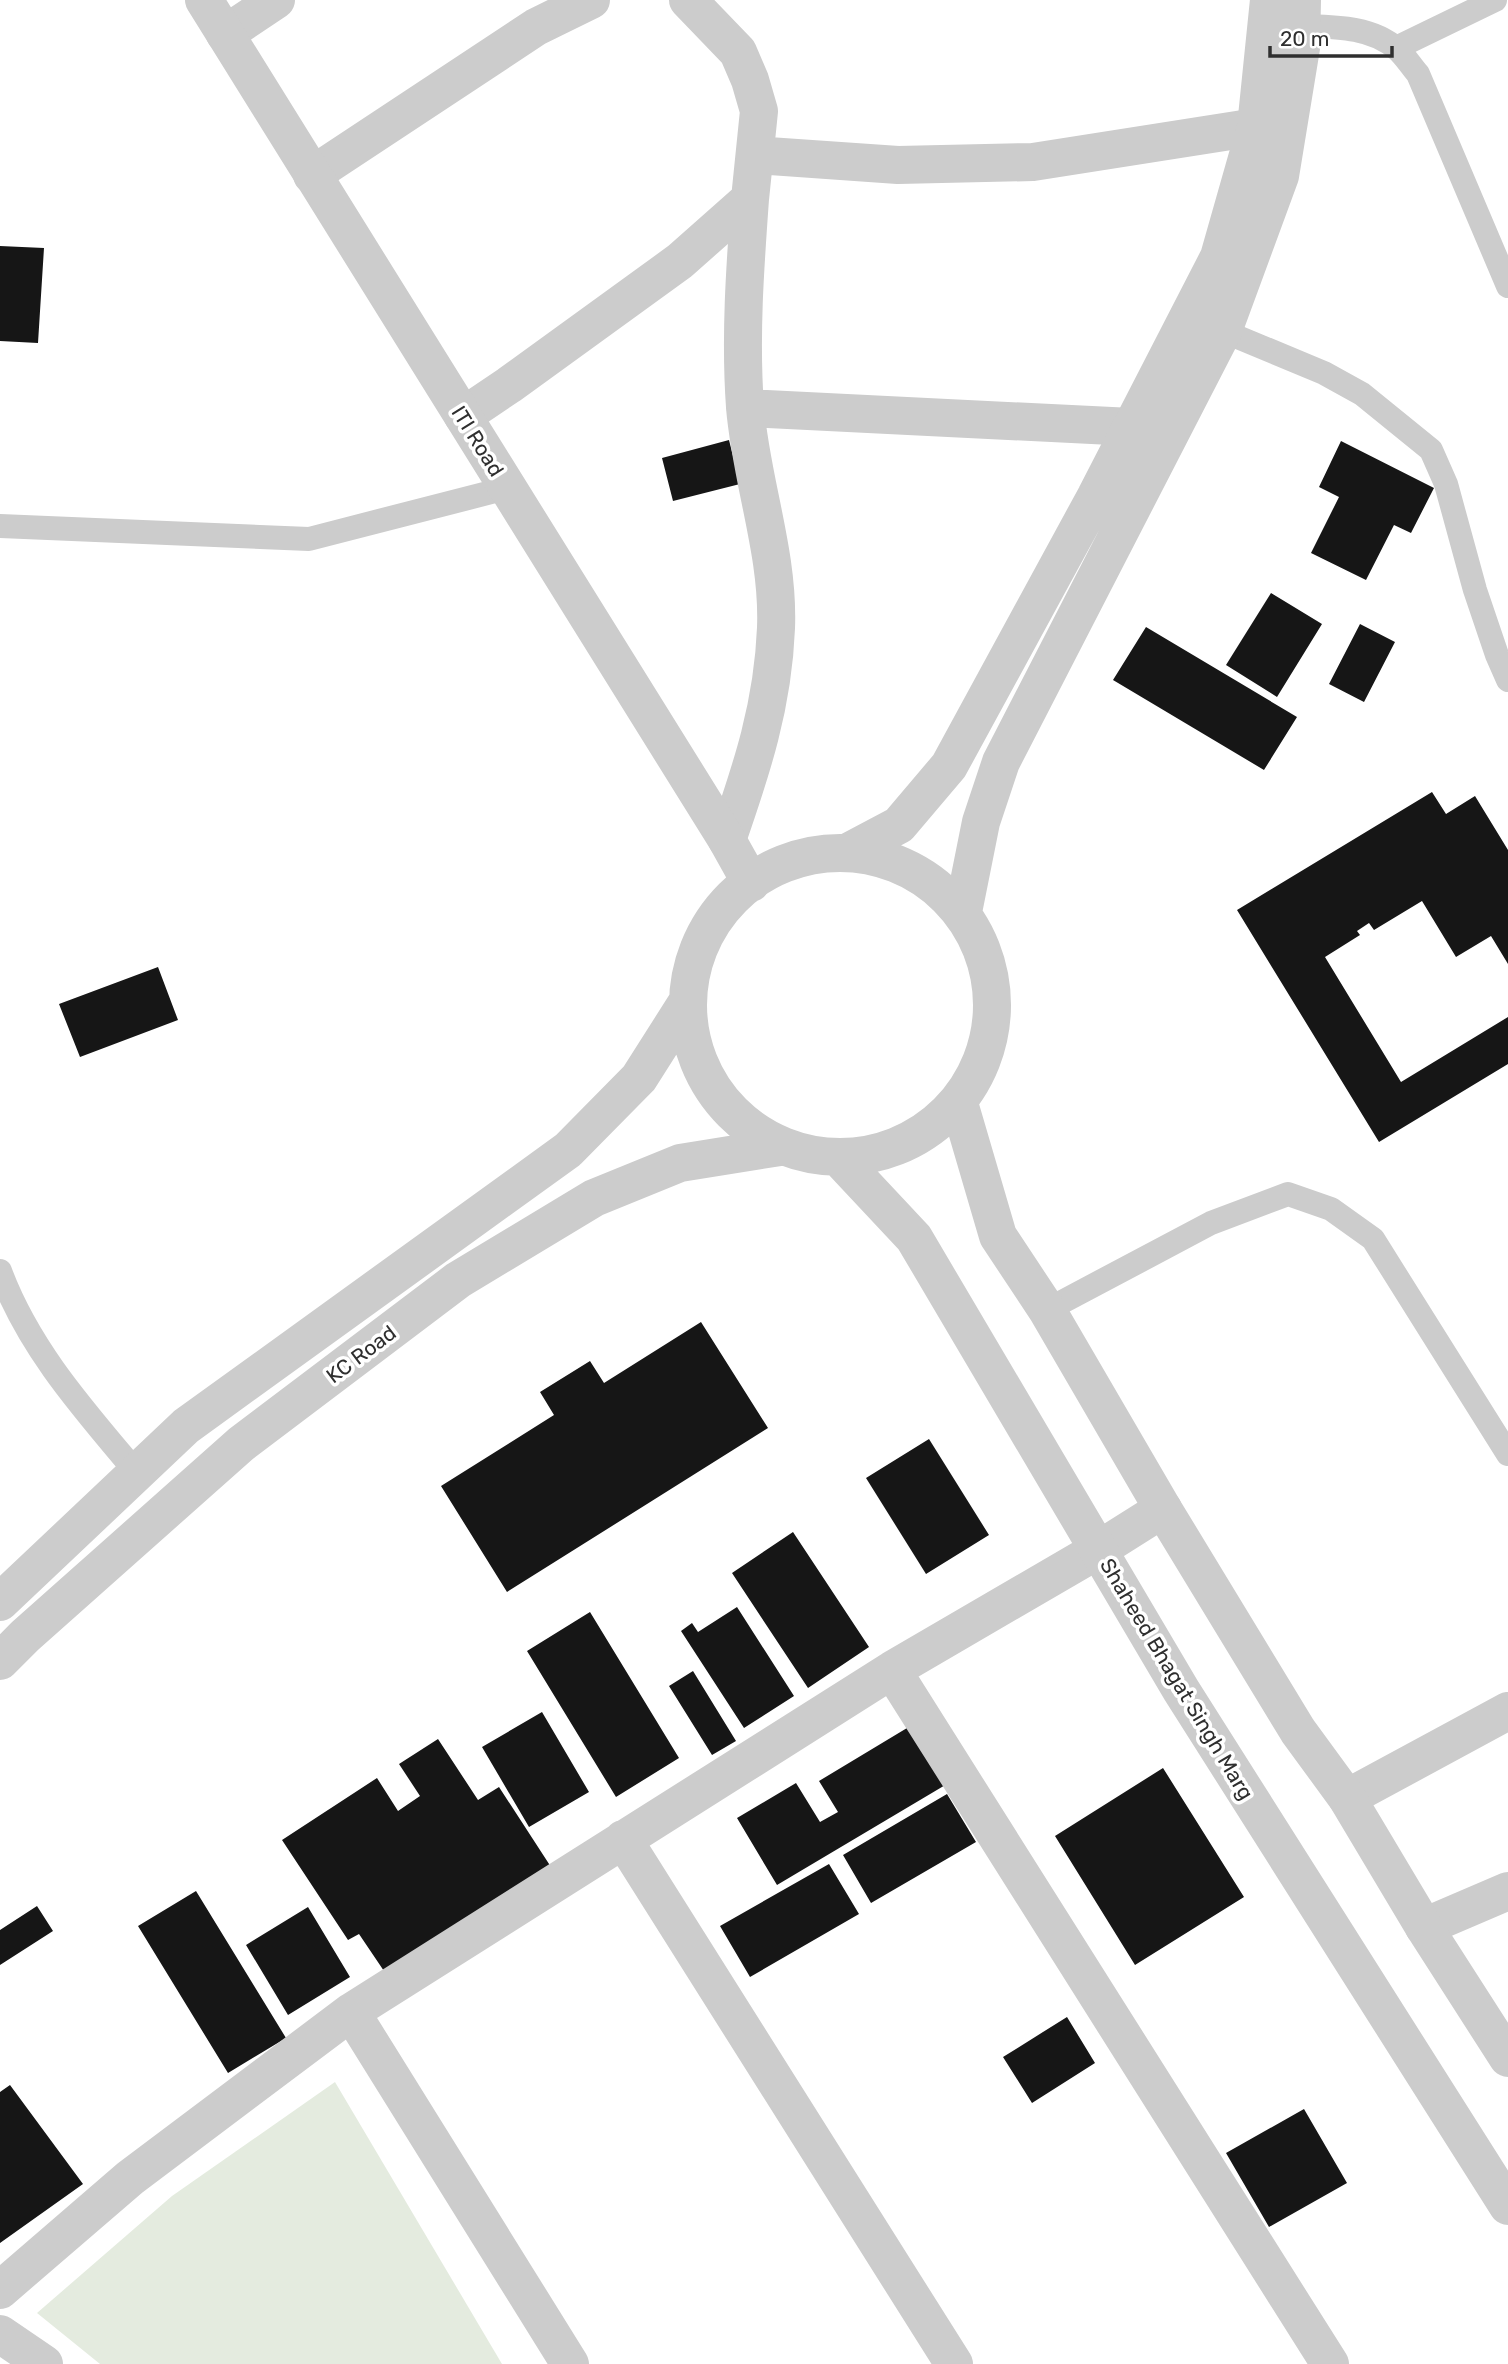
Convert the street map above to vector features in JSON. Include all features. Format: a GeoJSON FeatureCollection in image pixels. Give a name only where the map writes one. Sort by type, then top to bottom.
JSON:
{"type":"FeatureCollection","features":[{"type":"Feature","properties":{"kind":"street","name":"ITI Road"},"geometry":{"type":"LineString","coordinates":[[204,0],[727,840],[751,883]]}},
{"type":"Feature","properties":{"kind":"street"},"geometry":{"type":"LineString","coordinates":[[225,34],[276,0]]}},
{"type":"Feature","properties":{"kind":"street"},"geometry":{"type":"LineString","coordinates":[[312,175],[536,27],[591,0]]}},
{"type":"Feature","properties":{"kind":"street"},"geometry":{"type":"LineString","coordinates":[[688,0],[738,52],[759,111],[743,284],[746,408],[774,575],[776,627],[766,717],[727,840]]}},
{"type":"Feature","properties":{"kind":"street"},"geometry":{"type":"LineString","coordinates":[[848,852],[899,825],[949,766],[1132,427],[1219,257],[1256,127],[1269,0]]}},
{"type":"Feature","properties":{"kind":"street"},"geometry":{"type":"LineString","coordinates":[[964,912],[981,822],[1001,762],[1223,331],[1280,176],[1301,48],[1302,13]]}},
{"type":"Feature","properties":{"kind":"street"},"geometry":{"type":"LineString","coordinates":[[755,155],[898,165],[1033,162],[1256,127]]}},
{"type":"Feature","properties":{"kind":"street"},"geometry":{"type":"LineString","coordinates":[[463,416],[680,261],[750,199]]}},
{"type":"Feature","properties":{"kind":"street"},"geometry":{"type":"LineString","coordinates":[[746,408],[1132,427]]}},
{"type":"Feature","properties":{"kind":"street"},"geometry":{"type":"LineString","coordinates":[[835,851],[848,852],[879,856],[929,880],[964,912],[989,964],[988,1047],[959,1102],[905,1144],[840,1159],[780,1147],[753,1132],[726,1110],[692,1049],[686,1004],[691,966],[728,900],[769,869],[835,851]]}},
{"type":"Feature","properties":{"kind":"street"},"geometry":{"type":"LineString","coordinates":[[0,1602],[186,1426],[568,1150],[639,1078],[686,1004]]}},
{"type":"Feature","properties":{"kind":"street"},"geometry":{"type":"LineString","coordinates":[[959,1102],[998,1236],[1046,1310],[1298,1731],[1348,1798],[1424,1927],[1508,2057]]}},
{"type":"Feature","properties":{"kind":"street","name":"KC Road"},"geometry":{"type":"LineString","coordinates":[[0,1661],[241,1444],[458,1280],[594,1198],[680,1163],[780,1147]]}},
{"type":"Feature","properties":{"kind":"street","name":"Shaheed Bhagat Singh Marg"},"geometry":{"type":"LineString","coordinates":[[840,1159],[914,1238],[1181,1690],[1508,2206]]}},
{"type":"Feature","properties":{"kind":"street"},"geometry":{"type":"LineString","coordinates":[[0,2290],[130,2178],[351,2012],[892,1670],[1163,1509]]}},
{"type":"Feature","properties":{"kind":"street"},"geometry":{"type":"LineString","coordinates":[[892,1670],[1330,2364]]}},
{"type":"Feature","properties":{"kind":"street"},"geometry":{"type":"LineString","coordinates":[[1348,1798],[1508,1711]]}},
{"type":"Feature","properties":{"kind":"street"},"geometry":{"type":"LineString","coordinates":[[624,1839],[954,2364]]}},
{"type":"Feature","properties":{"kind":"street"},"geometry":{"type":"LineString","coordinates":[[1424,1927],[1508,1891]]}},
{"type":"Feature","properties":{"kind":"street"},"geometry":{"type":"LineString","coordinates":[[351,2012],[570,2364]]}},
{"type":"Feature","properties":{"kind":"street"},"geometry":{"type":"LineString","coordinates":[[0,2334],[44,2364]]}},
{"type":"Feature","properties":{"kind":"lane"},"geometry":{"type":"LineString","coordinates":[[1395,48],[1495,0]]}},
{"type":"Feature","properties":{"kind":"lane"},"geometry":{"type":"LineString","coordinates":[[1302,13],[1374,36],[1395,48],[1418,74],[1508,286]]}},
{"type":"Feature","properties":{"kind":"lane"},"geometry":{"type":"LineString","coordinates":[[1223,331],[1324,373],[1362,394],[1431,450],[1446,484],[1496,655],[1508,680]]}},
{"type":"Feature","properties":{"kind":"lane"},"geometry":{"type":"LineString","coordinates":[[0,526],[309,539],[507,488]]}},
{"type":"Feature","properties":{"kind":"lane"},"geometry":{"type":"LineString","coordinates":[[1046,1310],[1211,1223],[1288,1194],[1331,1209],[1373,1239],[1508,1454]]}},
{"type":"Feature","properties":{"kind":"lane"},"geometry":{"type":"LineString","coordinates":[[0,1271],[15,1309],[44,1357],[72,1397],[137,1473]]}},
{"type":"Feature","properties":{"kind":"shaded area"},"geometry":{"type":"Polygon","coordinates":[[[335,2082],[502,2364],[100,2364],[37,2313],[172,2196],[335,2082]]]}},
{"type":"Feature","properties":{"kind":"building"},"geometry":{"type":"Polygon","coordinates":[[[0,246],[44,248],[38,343],[0,341],[0,246]]]}},
{"type":"Feature","properties":{"kind":"building"},"geometry":{"type":"Polygon","coordinates":[[[729,440],[740,484],[673,501],[662,458],[729,440]]]}},
{"type":"Feature","properties":{"kind":"building"},"geometry":{"type":"Polygon","coordinates":[[[1341,441],[1434,488],[1411,533],[1394,525],[1366,580],[1311,553],[1339,497],[1319,487],[1341,441]]]}},
{"type":"Feature","properties":{"kind":"building"},"geometry":{"type":"Polygon","coordinates":[[[1271,593],[1322,624],[1277,697],[1226,665],[1271,593]]]}},
{"type":"Feature","properties":{"kind":"building"},"geometry":{"type":"Polygon","coordinates":[[[1360,624],[1395,642],[1364,702],[1329,684],[1360,624]]]}},
{"type":"Feature","properties":{"kind":"building"},"geometry":{"type":"Polygon","coordinates":[[[1146,627],[1297,717],[1264,770],[1113,680],[1146,627]]]}},
{"type":"Feature","properties":{"kind":"building"},"geometry":{"type":"Polygon","coordinates":[[[1432,792],[1446,814],[1475,796],[1508,850],[1508,964],[1491,936],[1456,957],[1422,901],[1374,930],[1369,923],[1357,931],[1360,935],[1325,957],[1401,1082],[1508,1017],[1508,1064],[1379,1142],[1237,910],[1432,792]]]}},
{"type":"Feature","properties":{"kind":"building"},"geometry":{"type":"Polygon","coordinates":[[[158,967],[178,1020],[80,1057],[59,1004],[158,967]]]}},
{"type":"Feature","properties":{"kind":"building"},"geometry":{"type":"Polygon","coordinates":[[[701,1322],[768,1428],[507,1592],[441,1486],[554,1415],[540,1392],[590,1361],[604,1383],[701,1322]]]}},
{"type":"Feature","properties":{"kind":"building"},"geometry":{"type":"Polygon","coordinates":[[[929,1439],[989,1535],[926,1574],[866,1478],[929,1439]]]}},
{"type":"Feature","properties":{"kind":"building"},"geometry":{"type":"Polygon","coordinates":[[[793,1532],[869,1647],[808,1688],[732,1573],[793,1532]]]}},
{"type":"Feature","properties":{"kind":"building"},"geometry":{"type":"Polygon","coordinates":[[[737,1607],[794,1696],[744,1728],[681,1631],[692,1623],[698,1632],[737,1607]]]}},
{"type":"Feature","properties":{"kind":"building"},"geometry":{"type":"Polygon","coordinates":[[[590,1612],[679,1758],[616,1797],[527,1651],[590,1612]]]}},
{"type":"Feature","properties":{"kind":"building"},"geometry":{"type":"Polygon","coordinates":[[[693,1671],[736,1741],[712,1755],[669,1686],[693,1671]]]}},
{"type":"Feature","properties":{"kind":"building"},"geometry":{"type":"Polygon","coordinates":[[[542,1712],[589,1792],[529,1827],[482,1747],[542,1712]]]}},
{"type":"Feature","properties":{"kind":"building"},"geometry":{"type":"Polygon","coordinates":[[[912,1725],[947,1784],[777,1885],[737,1818],[796,1783],[820,1822],[838,1812],[819,1781],[912,1725]]]}},
{"type":"Feature","properties":{"kind":"building"},"geometry":{"type":"Polygon","coordinates":[[[438,1739],[478,1800],[499,1787],[551,1867],[386,1974],[359,1934],[348,1940],[282,1840],[377,1778],[398,1811],[420,1796],[399,1764],[438,1739]]]}},
{"type":"Feature","properties":{"kind":"building"},"geometry":{"type":"Polygon","coordinates":[[[1163,1768],[1244,1897],[1135,1965],[1055,1836],[1163,1768]]]}},
{"type":"Feature","properties":{"kind":"building"},"geometry":{"type":"Polygon","coordinates":[[[947,1794],[976,1842],[871,1903],[843,1855],[947,1794]]]}},
{"type":"Feature","properties":{"kind":"building"},"geometry":{"type":"Polygon","coordinates":[[[829,1864],[859,1914],[750,1977],[720,1926],[829,1864]]]}},
{"type":"Feature","properties":{"kind":"building"},"geometry":{"type":"Polygon","coordinates":[[[196,1891],[286,2038],[228,2073],[138,1926],[196,1891]]]}},
{"type":"Feature","properties":{"kind":"building"},"geometry":{"type":"Polygon","coordinates":[[[37,1906],[53,1931],[0,1965],[0,1930],[37,1906]]]}},
{"type":"Feature","properties":{"kind":"building"},"geometry":{"type":"Polygon","coordinates":[[[308,1907],[350,1977],[288,2015],[246,1945],[308,1907]]]}},
{"type":"Feature","properties":{"kind":"building"},"geometry":{"type":"Polygon","coordinates":[[[1067,2017],[1095,2063],[1032,2103],[1003,2057],[1067,2017]]]}},
{"type":"Feature","properties":{"kind":"building"},"geometry":{"type":"Polygon","coordinates":[[[10,2085],[83,2184],[0,2243],[0,2092],[10,2085]]]}},
{"type":"Feature","properties":{"kind":"building"},"geometry":{"type":"Polygon","coordinates":[[[1304,2109],[1347,2183],[1269,2227],[1226,2153],[1304,2109]]]}}]}
